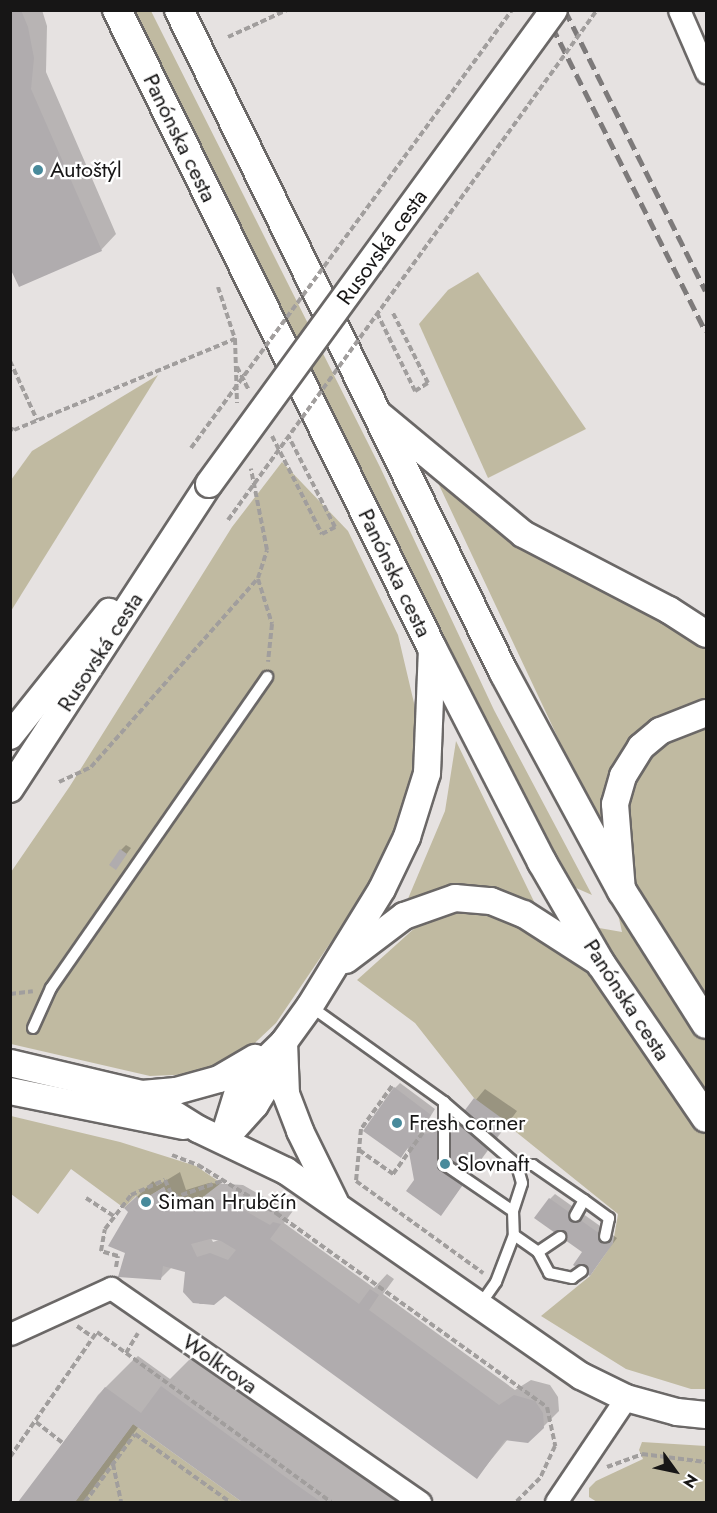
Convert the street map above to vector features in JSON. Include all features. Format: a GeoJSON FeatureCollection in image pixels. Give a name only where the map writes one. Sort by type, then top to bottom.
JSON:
{"type":"FeatureCollection","features":[{"type":"Feature","properties":{"kind":"main road","name":"Panónska cesta"},"geometry":{"type":"LineString","coordinates":[[117,10],[432,648],[542,861],[601,963],[706,1118]]}},
{"type":"Feature","properties":{"kind":"main road"},"geometry":{"type":"LineString","coordinates":[[180,10],[504,673],[622,891],[706,1024]]}},
{"type":"Feature","properties":{"kind":"street","name":"Rusovská cesta"},"geometry":{"type":"LineString","coordinates":[[10,736],[209,484],[554,10]]}},
{"type":"Feature","properties":{"kind":"street"},"geometry":{"type":"LineString","coordinates":[[679,10],[704,54]]}},
{"type":"Feature","properties":{"kind":"street"},"geometry":{"type":"LineString","coordinates":[[375,411],[523,534],[669,610],[706,633]]}},
{"type":"Feature","properties":{"kind":"street","name":"Rusovská cesta"},"geometry":{"type":"LineString","coordinates":[[10,789],[209,484]]}},
{"type":"Feature","properties":{"kind":"street"},"geometry":{"type":"LineString","coordinates":[[223,1140],[260,1098],[274,1073],[284,1042],[310,1006],[382,889],[416,815],[430,741],[432,648]]}},
{"type":"Feature","properties":{"kind":"street"},"geometry":{"type":"LineString","coordinates":[[622,891],[615,804],[623,776],[640,747],[660,730],[706,713]]}},
{"type":"Feature","properties":{"kind":"street"},"geometry":{"type":"LineString","coordinates":[[330,974],[404,916],[455,898],[491,901],[524,914],[601,963]]}},
{"type":"Feature","properties":{"kind":"street"},"geometry":{"type":"LineString","coordinates":[[142,1094],[176,1090],[219,1079],[284,1042]]}},
{"type":"Feature","properties":{"kind":"street"},"geometry":{"type":"LineString","coordinates":[[284,1042],[286,1094],[300,1131],[336,1203]]}},
{"type":"Feature","properties":{"kind":"street"},"geometry":{"type":"LineString","coordinates":[[10,1063],[142,1094],[198,1129],[286,1171],[336,1203],[479,1307],[581,1376],[626,1398],[677,1412],[706,1415]]}},
{"type":"Feature","properties":{"kind":"street"},"geometry":{"type":"LineString","coordinates":[[10,1091],[198,1129]]}},
{"type":"Feature","properties":{"kind":"street"},"geometry":{"type":"LineString","coordinates":[[10,1334],[111,1288]]}},
{"type":"Feature","properties":{"kind":"street","name":"Wolkrova"},"geometry":{"type":"LineString","coordinates":[[111,1288],[420,1503]]}},
{"type":"Feature","properties":{"kind":"street"},"geometry":{"type":"LineString","coordinates":[[556,1503],[626,1398]]}},
{"type":"Feature","properties":{"kind":"lane"},"geometry":{"type":"LineString","coordinates":[[33,1028],[51,988],[267,677]]}},
{"type":"Feature","properties":{"kind":"lane"},"geometry":{"type":"LineString","coordinates":[[310,1006],[444,1102],[517,1165],[522,1183],[513,1211],[514,1235],[496,1282],[479,1307]]}},
{"type":"Feature","properties":{"kind":"lane"},"geometry":{"type":"LineString","coordinates":[[444,1102],[444,1164],[513,1211]]}},
{"type":"Feature","properties":{"kind":"lane"},"geometry":{"type":"LineString","coordinates":[[517,1165],[533,1165],[609,1218],[605,1237]]}},
{"type":"Feature","properties":{"kind":"lane"},"geometry":{"type":"LineString","coordinates":[[575,1216],[585,1200]]}},
{"type":"Feature","properties":{"kind":"lane"},"geometry":{"type":"LineString","coordinates":[[514,1235],[538,1252],[549,1273],[572,1278],[582,1271]]}},
{"type":"Feature","properties":{"kind":"lane"},"geometry":{"type":"LineString","coordinates":[[538,1252],[560,1237]]}},
{"type":"Feature","properties":{"kind":"path"},"geometry":{"type":"LineString","coordinates":[[228,37],[287,10]]}},
{"type":"Feature","properties":{"kind":"path"},"geometry":{"type":"LineString","coordinates":[[191,448],[512,10]]}},
{"type":"Feature","properties":{"kind":"path"},"geometry":{"type":"LineString","coordinates":[[228,520],[597,10]]}},
{"type":"Feature","properties":{"kind":"path"},"geometry":{"type":"LineString","coordinates":[[218,287],[236,339],[240,414]]}},
{"type":"Feature","properties":{"kind":"path"},"geometry":{"type":"LineString","coordinates":[[377,313],[415,391],[428,383],[392,311]]}},
{"type":"Feature","properties":{"kind":"path"},"geometry":{"type":"LineString","coordinates":[[10,428],[14,430],[236,339]]}},
{"type":"Feature","properties":{"kind":"path"},"geometry":{"type":"LineString","coordinates":[[10,361],[37,420]]}},
{"type":"Feature","properties":{"kind":"path"},"geometry":{"type":"LineString","coordinates":[[283,458],[322,534],[335,527],[288,435]]}},
{"type":"Feature","properties":{"kind":"path"},"geometry":{"type":"LineString","coordinates":[[59,782],[91,768],[258,578],[267,550],[249,459]]}},
{"type":"Feature","properties":{"kind":"path"},"geometry":{"type":"LineString","coordinates":[[258,578],[272,624],[267,677]]}},
{"type":"Feature","properties":{"kind":"path"},"geometry":{"type":"LineString","coordinates":[[401,1090],[393,1084],[361,1129],[356,1181],[496,1282]]}},
{"type":"Feature","properties":{"kind":"path"},"geometry":{"type":"LineString","coordinates":[[359,1150],[393,1174],[429,1123]]}},
{"type":"Feature","properties":{"kind":"path"},"geometry":{"type":"LineString","coordinates":[[172,1155],[198,1165],[276,1213],[547,1407],[555,1446],[540,1478],[516,1503]]}},
{"type":"Feature","properties":{"kind":"path"},"geometry":{"type":"LineString","coordinates":[[111,1288],[118,1256],[101,1251],[105,1230],[130,1195],[165,1180],[173,1198],[222,1180]]}},
{"type":"Feature","properties":{"kind":"path"},"geometry":{"type":"LineString","coordinates":[[86,1198],[115,1217]]}},
{"type":"Feature","properties":{"kind":"path"},"geometry":{"type":"LineString","coordinates":[[10,1457],[97,1332],[331,1503]]}},
{"type":"Feature","properties":{"kind":"path"},"geometry":{"type":"LineString","coordinates":[[36,1422],[63,1442]]}},
{"type":"Feature","properties":{"kind":"path"},"geometry":{"type":"LineString","coordinates":[[85,1503],[135,1434],[230,1503]]}},
{"type":"Feature","properties":{"kind":"path"},"geometry":{"type":"LineString","coordinates":[[597,1470],[642,1454],[706,1462]]}},
{"type":"Feature","properties":{"kind":"path"},"geometry":{"type":"LineString","coordinates":[[113,1463],[121,1503]]}},
{"type":"Feature","properties":{"kind":"path"},"geometry":{"type":"LineString","coordinates":[[216,1503],[220,1496]]}},
{"type":"Feature","properties":{"kind":"shaded area"},"geometry":{"type":"Polygon","coordinates":[[[132,11],[151,11],[380,467],[494,710],[592,895],[567,884],[132,11]]]}},
{"type":"Feature","properties":{"kind":"shaded area"},"geometry":{"type":"Polygon","coordinates":[[[478,272],[586,429],[488,478],[419,324],[448,290],[478,272]]]}},
{"type":"Feature","properties":{"kind":"shaded area"},"geometry":{"type":"Polygon","coordinates":[[[158,375],[11,611],[11,480],[32,451],[158,375]]]}},
{"type":"Feature","properties":{"kind":"shaded area"},"geometry":{"type":"Polygon","coordinates":[[[282,462],[348,531],[398,635],[414,703],[417,754],[400,824],[373,880],[276,1023],[240,1057],[196,1074],[150,1076],[11,1044],[11,872],[70,786],[232,527],[282,462]]]}},
{"type":"Feature","properties":{"kind":"shaded area"},"geometry":{"type":"Polygon","coordinates":[[[432,470],[517,545],[685,632],[706,650],[706,1389],[691,1389],[626,1369],[541,1316],[590,1276],[613,1243],[618,1214],[474,1098],[415,1023],[357,980],[417,926],[407,901],[445,811],[456,741],[542,918],[622,932],[597,821],[432,470]]]}},
{"type":"Feature","properties":{"kind":"shaded area"},"geometry":{"type":"Polygon","coordinates":[[[11,1116],[120,1142],[196,1166],[221,1183],[203,1197],[171,1204],[164,1187],[141,1201],[136,1196],[124,1208],[71,1169],[38,1214],[11,1194],[11,1116]]]}},
{"type":"Feature","properties":{"kind":"shaded area"},"geometry":{"type":"Polygon","coordinates":[[[133,1424],[242,1502],[75,1502],[133,1424]]]}},
{"type":"Feature","properties":{"kind":"shaded area"},"geometry":{"type":"Polygon","coordinates":[[[642,1442],[706,1446],[706,1502],[597,1502],[589,1497],[589,1488],[596,1481],[643,1459],[639,1450],[642,1442]]]}},
{"type":"Feature","properties":{"kind":"building","name":"Autoštýl"},"geometry":{"type":"Polygon","coordinates":[[[10,10],[21,10],[28,27],[34,58],[31,89],[102,251],[19,287],[10,268],[10,10]]]}},
{"type":"Feature","properties":{"kind":"building"},"geometry":{"type":"Polygon","coordinates":[[[120,849],[127,854],[116,870],[109,865],[120,849]]]}},
{"type":"Feature","properties":{"kind":"building","name":"Slovnaft"},"geometry":{"type":"Polygon","coordinates":[[[394,1087],[431,1115],[417,1135],[450,1130],[474,1098],[507,1122],[441,1216],[406,1191],[414,1180],[408,1147],[401,1158],[363,1131],[394,1087]]]}},
{"type":"Feature","properties":{"kind":"building"},"geometry":{"type":"Polygon","coordinates":[[[164,1187],[171,1204],[192,1198],[226,1200],[270,1225],[273,1222],[281,1224],[270,1239],[359,1304],[370,1289],[379,1295],[369,1310],[499,1405],[514,1395],[535,1401],[543,1413],[544,1428],[528,1443],[505,1440],[477,1479],[225,1296],[214,1305],[193,1303],[183,1292],[185,1272],[163,1266],[161,1280],[118,1277],[125,1253],[108,1246],[128,1212],[124,1208],[137,1196],[141,1201],[164,1187]],[[210,1239],[191,1244],[197,1257],[210,1253],[228,1260],[236,1250],[221,1241],[210,1239]]]}},
{"type":"Feature","properties":{"kind":"building"},"geometry":{"type":"Polygon","coordinates":[[[549,1198],[613,1243],[590,1276],[573,1265],[582,1252],[534,1218],[549,1198]]]}},
{"type":"Feature","properties":{"kind":"building"},"geometry":{"type":"Polygon","coordinates":[[[161,1386],[321,1502],[242,1502],[133,1424],[75,1502],[18,1502],[105,1387],[141,1413],[161,1386]]]}},
{"type":"Feature","properties":{"kind":"railway"},"geometry":{"type":"LineString","coordinates":[[544,10],[706,332]]}},
{"type":"Feature","properties":{"kind":"railway"},"geometry":{"type":"LineString","coordinates":[[565,10],[706,291]]}},
{"type":"Feature","properties":{"kind":"place","name":"Autoštýl"},"geometry":{"type":"Point","coordinates":[38,170]}},
{"type":"Feature","properties":{"kind":"place","name":"Fresh corner"},"geometry":{"type":"Point","coordinates":[397,1123]}},
{"type":"Feature","properties":{"kind":"place","name":"Slovnaft"},"geometry":{"type":"Point","coordinates":[445,1164]}},
{"type":"Feature","properties":{"kind":"place","name":"Siman Hrubčín"},"geometry":{"type":"Point","coordinates":[146,1202]}}]}
